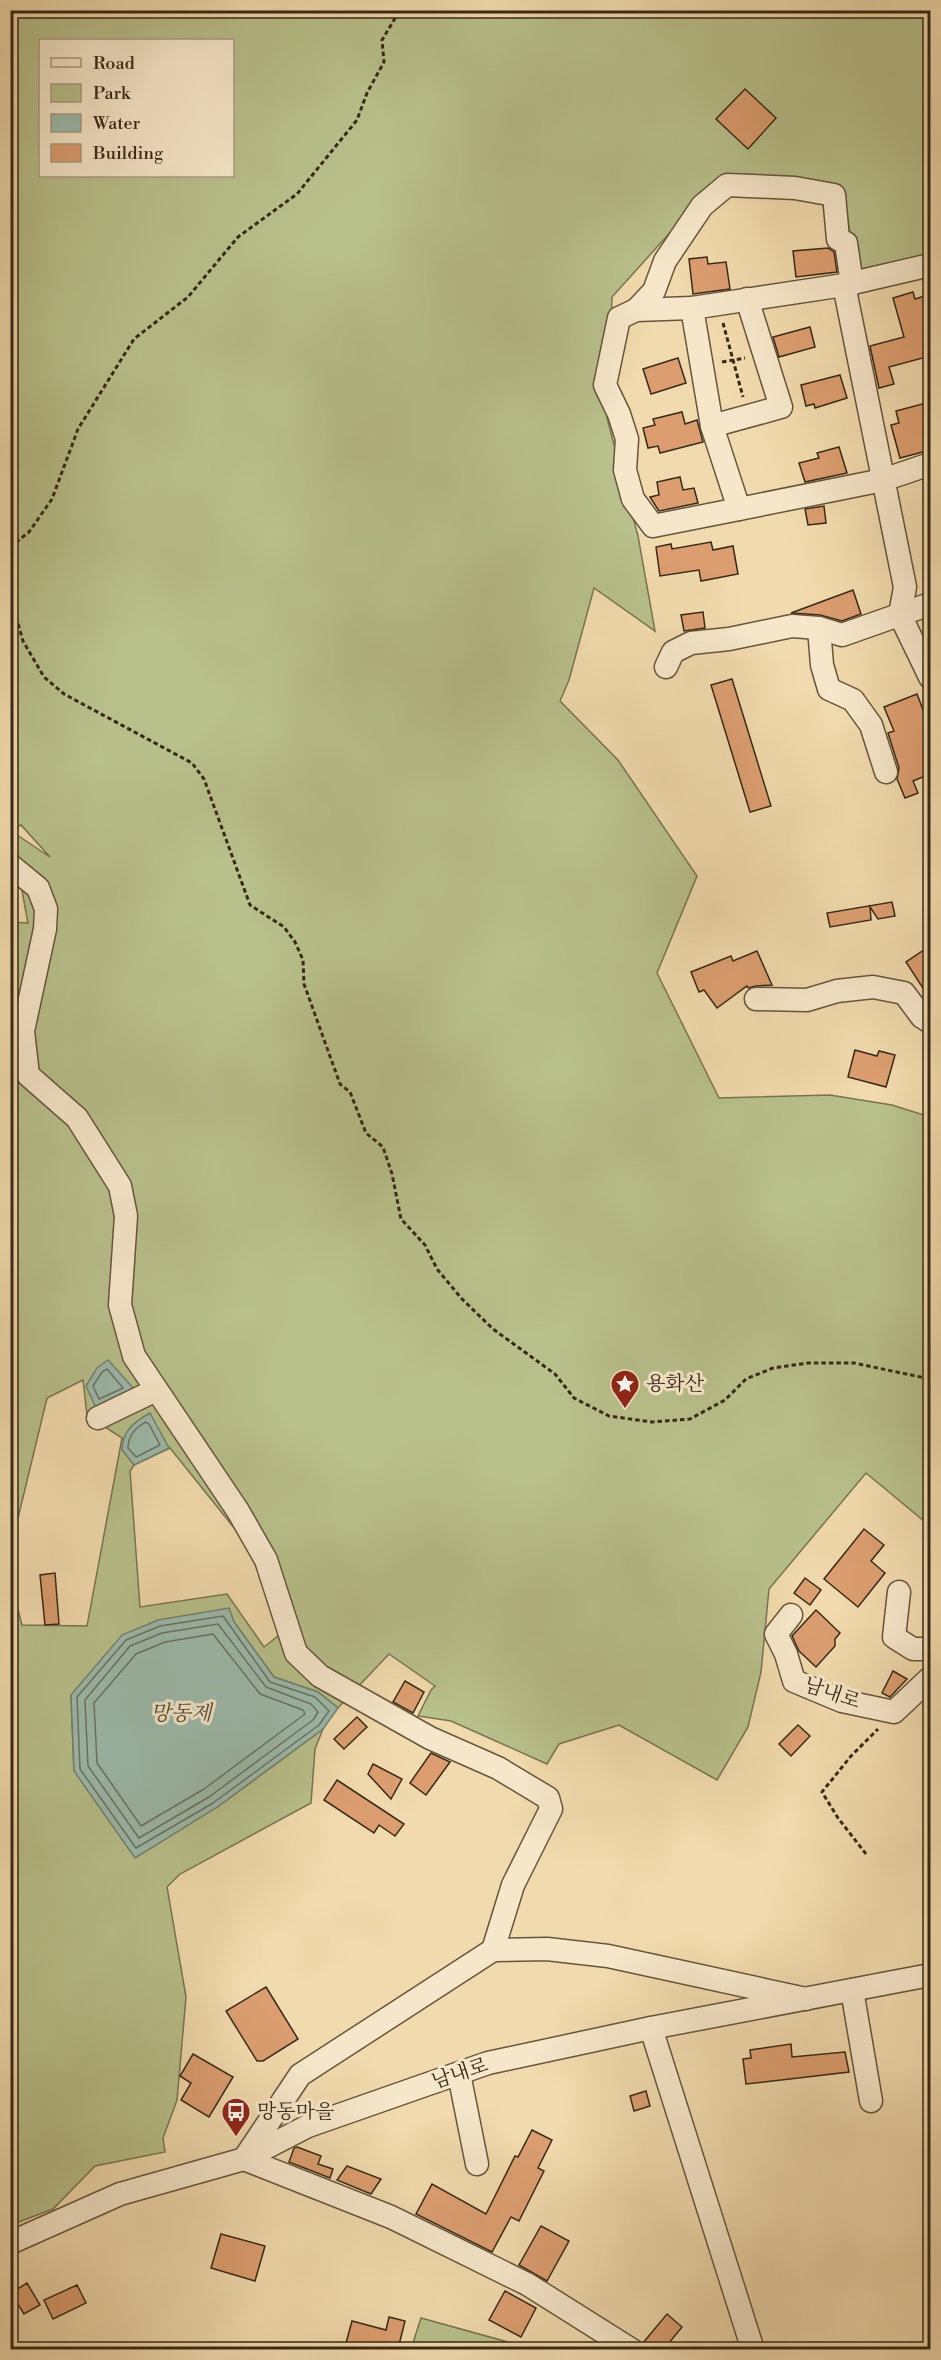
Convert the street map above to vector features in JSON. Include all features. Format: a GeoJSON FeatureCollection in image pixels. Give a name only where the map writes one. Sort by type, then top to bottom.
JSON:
{"type":"FeatureCollection","features":[{"type":"Feature","properties":{"kind":"street"},"geometry":{"type":"LineString","coordinates":[[930,464],[883,480],[654,526],[633,499],[625,470],[627,439],[619,414],[605,385],[619,318],[636,310],[654,291],[665,261],[702,206],[727,185],[795,188],[834,195],[838,239],[846,243],[848,284],[883,480],[905,587],[900,615],[930,677]]}},
{"type":"Feature","properties":{"kind":"street"},"geometry":{"type":"LineString","coordinates":[[636,310],[692,308],[848,284],[930,265]]}},
{"type":"Feature","properties":{"kind":"street"},"geometry":{"type":"LineString","coordinates":[[712,426],[781,407],[747,299]]}},
{"type":"Feature","properties":{"kind":"street"},"geometry":{"type":"LineString","coordinates":[[692,308],[712,426],[739,508]]}},
{"type":"Feature","properties":{"kind":"street"},"geometry":{"type":"LineString","coordinates":[[666,667],[673,652],[691,643],[729,639],[792,626],[819,628],[842,635],[930,604]]}},
{"type":"Feature","properties":{"kind":"street"},"geometry":{"type":"LineString","coordinates":[[819,628],[822,664],[829,689],[852,700],[871,725],[886,772]]}},
{"type":"Feature","properties":{"kind":"street"},"geometry":{"type":"LineString","coordinates":[[10,865],[38,888],[46,909],[45,929],[23,1031],[28,1075],[77,1118],[120,1186],[126,1216],[120,1305],[134,1356],[238,1511],[266,1560],[296,1653],[320,1676],[430,1737],[498,1768],[548,1798],[551,1809],[513,1885],[493,1950]]}},
{"type":"Feature","properties":{"kind":"street"},"geometry":{"type":"LineString","coordinates":[[756,999],[807,1000],[837,991],[873,987],[904,993],[922,1017],[930,1022]]}},
{"type":"Feature","properties":{"kind":"street"},"geometry":{"type":"LineString","coordinates":[[99,1418],[156,1390]]}},
{"type":"Feature","properties":{"kind":"street"},"geometry":{"type":"LineString","coordinates":[[899,1592],[894,1637],[913,1649],[930,1649]]}},
{"type":"Feature","properties":{"kind":"street","name":"남내로"},"geometry":{"type":"LineString","coordinates":[[791,1615],[776,1634],[786,1654],[794,1681],[842,1701],[894,1712]]}},
{"type":"Feature","properties":{"kind":"street"},"geometry":{"type":"LineString","coordinates":[[894,1712],[930,1678]]}},
{"type":"Feature","properties":{"kind":"street"},"geometry":{"type":"LineString","coordinates":[[632,2349],[527,2284],[391,2217],[244,2159],[300,2075],[493,1950],[547,1949],[608,1956],[806,1999]]}},
{"type":"Feature","properties":{"kind":"street","name":"남내로"},"geometry":{"type":"LineString","coordinates":[[10,2243],[120,2194],[244,2159],[308,2126],[488,2063],[651,2028],[930,1976]]}},
{"type":"Feature","properties":{"kind":"street"},"geometry":{"type":"LineString","coordinates":[[852,1990],[871,2101]]}},
{"type":"Feature","properties":{"kind":"street"},"geometry":{"type":"LineString","coordinates":[[651,2028],[753,2349]]}},
{"type":"Feature","properties":{"kind":"street"},"geometry":{"type":"LineString","coordinates":[[459,2074],[477,2164]]}},
{"type":"Feature","properties":{"kind":"path"},"geometry":{"type":"LineString","coordinates":[[10,547],[29,532],[52,499],[78,429],[134,339],[188,297],[238,237],[297,194],[357,120],[367,93],[384,62],[382,40],[400,10]]}},
{"type":"Feature","properties":{"kind":"path"},"geometry":{"type":"LineString","coordinates":[[718,304],[748,416]]}},
{"type":"Feature","properties":{"kind":"path"},"geometry":{"type":"LineString","coordinates":[[702,366],[764,354]]}},
{"type":"Feature","properties":{"kind":"path"},"geometry":{"type":"LineString","coordinates":[[10,595],[22,641],[44,677],[64,694],[192,763],[204,780],[250,905],[284,927],[295,942],[303,960],[304,984],[340,1084],[350,1092],[366,1133],[383,1148],[392,1174],[401,1219],[425,1245],[437,1269],[462,1299],[493,1329],[555,1374],[574,1398],[609,1416],[652,1422],[690,1419],[725,1400],[746,1379],[773,1368],[854,1363],[930,1379]]}},
{"type":"Feature","properties":{"kind":"path"},"geometry":{"type":"LineString","coordinates":[[866,1854],[838,1818],[822,1791],[851,1756],[894,1712]]}},
{"type":"Feature","properties":{"kind":"green space"},"geometry":{"type":"Polygon","coordinates":[[[11,11],[930,11],[930,258],[856,276],[844,194],[825,188],[721,176],[612,297],[607,418],[638,536],[655,631],[594,588],[569,680],[560,701],[618,760],[697,876],[657,973],[719,1098],[830,1095],[892,1105],[930,1117],[930,1526],[866,1473],[769,1589],[761,1672],[748,1727],[717,1780],[619,1725],[559,1744],[547,1764],[451,1721],[418,1716],[435,1686],[389,1654],[355,1690],[305,1649],[251,1549],[170,1448],[134,1465],[130,1471],[140,1607],[227,1594],[264,1647],[283,1632],[346,1699],[338,1708],[318,1692],[274,1677],[234,1622],[71,1695],[74,1771],[216,1808],[323,1729],[315,1749],[311,1803],[180,1874],[167,1887],[186,1997],[177,2100],[163,2138],[165,2152],[95,2166],[53,2209],[11,2225],[10,1580],[22,1625],[87,1626],[122,1438],[87,1415],[83,1380],[47,1398],[11,1547],[10,922],[28,923],[11,831],[50,857],[21,825],[10,830],[11,11]]]}},
{"type":"Feature","properties":{"kind":"green space"},"geometry":{"type":"Polygon","coordinates":[[[421,2318],[533,2349],[411,2349],[421,2318]]]}},
{"type":"Feature","properties":{"kind":"water"},"geometry":{"type":"Polygon","coordinates":[[[108,1360],[135,1390],[96,1408],[86,1386],[97,1368],[108,1360]]]}},
{"type":"Feature","properties":{"kind":"water"},"geometry":{"type":"Polygon","coordinates":[[[150,1413],[169,1448],[134,1465],[122,1450],[124,1437],[134,1424],[150,1413]]]}},
{"type":"Feature","properties":{"kind":"water","name":"망동제"},"geometry":{"type":"Polygon","coordinates":[[[229,1608],[234,1622],[274,1677],[318,1692],[338,1708],[323,1729],[216,1808],[135,1858],[74,1771],[71,1695],[122,1635],[158,1620],[229,1608]]]}},
{"type":"Feature","properties":{"kind":"building"},"geometry":{"type":"Polygon","coordinates":[[[745,89],[776,118],[748,149],[716,119],[745,89]]]}},
{"type":"Feature","properties":{"kind":"building"},"geometry":{"type":"Polygon","coordinates":[[[828,248],[834,252],[837,272],[796,277],[793,251],[828,248]]]}},
{"type":"Feature","properties":{"kind":"building"},"geometry":{"type":"Polygon","coordinates":[[[707,257],[708,264],[726,262],[730,289],[693,294],[689,259],[707,257]]]}},
{"type":"Feature","properties":{"kind":"building"},"geometry":{"type":"Polygon","coordinates":[[[913,292],[915,299],[928,295],[930,356],[889,367],[894,384],[879,388],[870,346],[904,337],[893,298],[913,292]]]}},
{"type":"Feature","properties":{"kind":"building"},"geometry":{"type":"Polygon","coordinates":[[[810,327],[815,347],[779,357],[773,337],[810,327]]]}},
{"type":"Feature","properties":{"kind":"building"},"geometry":{"type":"Polygon","coordinates":[[[678,358],[686,383],[651,394],[643,369],[678,358]]]}},
{"type":"Feature","properties":{"kind":"building"},"geometry":{"type":"Polygon","coordinates":[[[840,375],[847,398],[815,408],[814,404],[806,406],[801,385],[840,375]]]}},
{"type":"Feature","properties":{"kind":"building"},"geometry":{"type":"Polygon","coordinates":[[[930,402],[930,450],[900,458],[891,425],[899,423],[896,411],[930,402]]]}},
{"type":"Feature","properties":{"kind":"building"},"geometry":{"type":"Polygon","coordinates":[[[682,412],[685,424],[697,420],[703,442],[660,453],[658,446],[648,448],[643,428],[655,425],[653,419],[682,412]]]}},
{"type":"Feature","properties":{"kind":"building"},"geometry":{"type":"Polygon","coordinates":[[[839,447],[847,473],[805,482],[799,463],[819,458],[817,453],[839,447]]]}},
{"type":"Feature","properties":{"kind":"building"},"geometry":{"type":"Polygon","coordinates":[[[680,477],[683,490],[694,488],[698,503],[659,511],[650,497],[659,495],[657,482],[680,477]]]}},
{"type":"Feature","properties":{"kind":"building"},"geometry":{"type":"Polygon","coordinates":[[[824,506],[826,523],[808,525],[805,509],[824,506]]]}},
{"type":"Feature","properties":{"kind":"building"},"geometry":{"type":"Polygon","coordinates":[[[711,542],[713,550],[733,546],[738,574],[701,581],[699,570],[660,576],[656,547],[671,544],[672,549],[711,542]]]}},
{"type":"Feature","properties":{"kind":"building"},"geometry":{"type":"Polygon","coordinates":[[[853,590],[861,614],[842,621],[820,615],[791,613],[853,590]]]}},
{"type":"Feature","properties":{"kind":"building"},"geometry":{"type":"Polygon","coordinates":[[[703,612],[705,628],[684,631],[681,615],[703,612]]]}},
{"type":"Feature","properties":{"kind":"building"},"geometry":{"type":"Polygon","coordinates":[[[732,679],[771,806],[750,812],[711,685],[732,679]]]}},
{"type":"Feature","properties":{"kind":"building"},"geometry":{"type":"Polygon","coordinates":[[[917,694],[930,728],[930,774],[913,781],[918,793],[905,798],[897,779],[899,768],[888,733],[894,731],[884,707],[917,694]]]}},
{"type":"Feature","properties":{"kind":"building"},"geometry":{"type":"Polygon","coordinates":[[[892,902],[895,916],[878,919],[870,907],[871,920],[830,927],[827,913],[892,902]]]}},
{"type":"Feature","properties":{"kind":"building"},"geometry":{"type":"Polygon","coordinates":[[[930,946],[930,999],[906,962],[930,946]]]}},
{"type":"Feature","properties":{"kind":"building"},"geometry":{"type":"Polygon","coordinates":[[[757,951],[772,985],[748,988],[747,986],[717,1008],[704,990],[699,992],[691,972],[731,956],[733,961],[757,951]]]}},
{"type":"Feature","properties":{"kind":"building"},"geometry":{"type":"Polygon","coordinates":[[[855,1050],[877,1056],[879,1051],[895,1055],[886,1087],[848,1077],[855,1050]]]}},
{"type":"Feature","properties":{"kind":"building"},"geometry":{"type":"Polygon","coordinates":[[[864,1529],[884,1545],[871,1561],[885,1573],[858,1607],[824,1579],[864,1529]]]}},
{"type":"Feature","properties":{"kind":"building"},"geometry":{"type":"Polygon","coordinates":[[[55,1573],[59,1624],[45,1625],[40,1575],[55,1573]]]}},
{"type":"Feature","properties":{"kind":"building"},"geometry":{"type":"Polygon","coordinates":[[[805,1578],[821,1590],[810,1605],[794,1593],[805,1578]]]}},
{"type":"Feature","properties":{"kind":"building"},"geometry":{"type":"Polygon","coordinates":[[[816,1610],[840,1633],[835,1639],[835,1646],[816,1667],[799,1651],[792,1636],[816,1610]]]}},
{"type":"Feature","properties":{"kind":"building"},"geometry":{"type":"Polygon","coordinates":[[[893,1671],[907,1679],[890,1697],[882,1693],[893,1671]]]}},
{"type":"Feature","properties":{"kind":"building"},"geometry":{"type":"Polygon","coordinates":[[[405,1681],[424,1692],[413,1713],[393,1702],[405,1681]]]}},
{"type":"Feature","properties":{"kind":"building"},"geometry":{"type":"Polygon","coordinates":[[[357,1717],[367,1727],[344,1749],[334,1739],[357,1717]]]}},
{"type":"Feature","properties":{"kind":"building"},"geometry":{"type":"Polygon","coordinates":[[[798,1725],[810,1736],[791,1756],[779,1744],[798,1725]]]}},
{"type":"Feature","properties":{"kind":"building"},"geometry":{"type":"Polygon","coordinates":[[[431,1753],[450,1762],[426,1795],[410,1783],[431,1753]]]}},
{"type":"Feature","properties":{"kind":"building"},"geometry":{"type":"Polygon","coordinates":[[[373,1764],[402,1779],[391,1799],[368,1774],[373,1764]]]}},
{"type":"Feature","properties":{"kind":"building"},"geometry":{"type":"Polygon","coordinates":[[[337,1780],[404,1824],[395,1836],[379,1825],[374,1833],[324,1800],[337,1780]]]}},
{"type":"Feature","properties":{"kind":"building"},"geometry":{"type":"Polygon","coordinates":[[[266,1987],[298,2039],[263,2061],[257,2061],[226,2011],[266,1987]]]}},
{"type":"Feature","properties":{"kind":"building"},"geometry":{"type":"Polygon","coordinates":[[[791,2044],[792,2057],[845,2052],[849,2072],[746,2084],[743,2059],[751,2058],[750,2050],[791,2044]]]}},
{"type":"Feature","properties":{"kind":"building"},"geometry":{"type":"Polygon","coordinates":[[[193,2054],[233,2077],[209,2117],[181,2100],[191,2083],[180,2076],[193,2054]]]}},
{"type":"Feature","properties":{"kind":"building"},"geometry":{"type":"Polygon","coordinates":[[[646,2091],[650,2106],[634,2111],[630,2096],[646,2091]]]}},
{"type":"Feature","properties":{"kind":"building"},"geometry":{"type":"Polygon","coordinates":[[[532,2130],[552,2140],[538,2168],[544,2171],[519,2221],[511,2217],[492,2252],[416,2214],[432,2184],[486,2214],[515,2156],[518,2157],[532,2130]]]}},
{"type":"Feature","properties":{"kind":"building"},"geometry":{"type":"Polygon","coordinates":[[[297,2147],[321,2156],[318,2164],[333,2169],[330,2178],[289,2162],[294,2148],[297,2147]]]}},
{"type":"Feature","properties":{"kind":"building"},"geometry":{"type":"Polygon","coordinates":[[[347,2166],[381,2179],[371,2194],[337,2180],[347,2166]]]}},
{"type":"Feature","properties":{"kind":"building"},"geometry":{"type":"Polygon","coordinates":[[[541,2226],[569,2241],[547,2281],[519,2265],[541,2226]]]}},
{"type":"Feature","properties":{"kind":"building"},"geometry":{"type":"Polygon","coordinates":[[[221,2234],[265,2246],[255,2281],[211,2268],[221,2234]]]}},
{"type":"Feature","properties":{"kind":"building"},"geometry":{"type":"Polygon","coordinates":[[[27,2283],[40,2305],[24,2314],[11,2293],[27,2283]]]}},
{"type":"Feature","properties":{"kind":"building"},"geometry":{"type":"Polygon","coordinates":[[[77,2285],[86,2303],[53,2319],[44,2300],[77,2285]]]}},
{"type":"Feature","properties":{"kind":"building"},"geometry":{"type":"Polygon","coordinates":[[[505,2291],[536,2308],[521,2337],[489,2320],[505,2291]]]}},
{"type":"Feature","properties":{"kind":"building"},"geometry":{"type":"Polygon","coordinates":[[[667,2314],[682,2327],[664,2349],[650,2349],[643,2343],[667,2314]]]}},
{"type":"Feature","properties":{"kind":"building"},"geometry":{"type":"Polygon","coordinates":[[[389,2317],[405,2321],[398,2349],[371,2349],[346,2343],[352,2321],[386,2330],[389,2317]]]}},
{"type":"Feature","properties":{"kind":"place","name":"용화산"},"geometry":{"type":"Point","coordinates":[625,1410]}},
{"type":"Feature","properties":{"kind":"place","name":"망동마을"},"geometry":{"type":"Point","coordinates":[236,2138]}}]}
